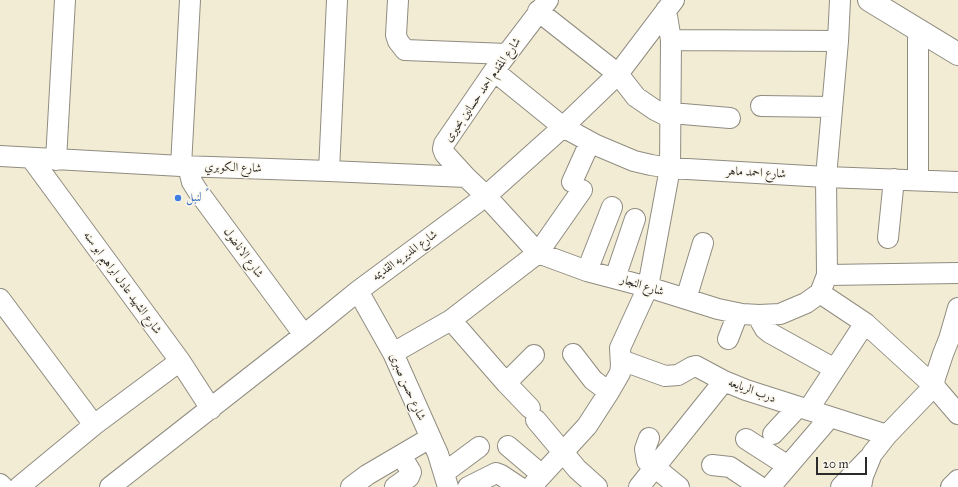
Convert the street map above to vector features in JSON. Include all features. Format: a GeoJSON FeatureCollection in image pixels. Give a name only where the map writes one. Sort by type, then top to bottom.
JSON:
{"type":"FeatureCollection","features":[{"type":"Feature","properties":{"kind":"main road"},"geometry":{"type":"LineString","coordinates":[[869,0],[958,54]]}},
{"type":"Feature","properties":{"kind":"street"},"geometry":{"type":"LineString","coordinates":[[56,160],[65,0]]}},
{"type":"Feature","properties":{"kind":"street","name":"شارع الاناضول"},"geometry":{"type":"LineString","coordinates":[[190,0],[186,166],[192,182],[197,190],[304,335]]}},
{"type":"Feature","properties":{"kind":"street"},"geometry":{"type":"LineString","coordinates":[[329,170],[337,0]]}},
{"type":"Feature","properties":{"kind":"street"},"geometry":{"type":"LineString","coordinates":[[398,0],[396,35],[398,41],[405,50],[507,54]]}},
{"type":"Feature","properties":{"kind":"street"},"geometry":{"type":"LineString","coordinates":[[840,0],[838,41],[826,177],[824,284],[934,386],[958,414]]}},
{"type":"Feature","properties":{"kind":"street"},"geometry":{"type":"LineString","coordinates":[[508,446],[537,481],[587,426],[620,373],[620,348],[648,287],[670,168],[670,5]]}},
{"type":"Feature","properties":{"kind":"street","name":"شارع المديريه القديمه"},"geometry":{"type":"LineString","coordinates":[[110,487],[211,409],[358,291],[486,196],[563,128],[618,74],[670,5]]}},
{"type":"Feature","properties":{"kind":"street"},"geometry":{"type":"LineString","coordinates":[[543,6],[618,74],[636,97],[655,110],[671,115],[730,118]]}},
{"type":"Feature","properties":{"kind":"street","name":"شارع المقدم احمد حسانين بحيرى"},"geometry":{"type":"LineString","coordinates":[[486,196],[445,154],[443,149],[444,144],[494,72],[543,6]]}},
{"type":"Feature","properties":{"kind":"street"},"geometry":{"type":"LineString","coordinates":[[918,31],[918,180]]}},
{"type":"Feature","properties":{"kind":"street"},"geometry":{"type":"LineString","coordinates":[[671,40],[838,41]]}},
{"type":"Feature","properties":{"kind":"street","name":"شارع احمد ماهر"},"geometry":{"type":"LineString","coordinates":[[494,72],[563,128],[590,142],[634,161],[670,168],[826,177],[958,182]]}},
{"type":"Feature","properties":{"kind":"street"},"geometry":{"type":"LineString","coordinates":[[761,106],[832,107]]}},
{"type":"Feature","properties":{"kind":"street"},"geometry":{"type":"LineString","coordinates":[[393,353],[451,320],[538,253],[577,186],[590,142]]}},
{"type":"Feature","properties":{"kind":"street","name":"شارع الكوبري"},"geometry":{"type":"LineString","coordinates":[[0,156],[186,166],[329,170],[466,177]]}},
{"type":"Feature","properties":{"kind":"street","name":"شارع الشهيد عادل ابراهيم ابو سنه"},"geometry":{"type":"LineString","coordinates":[[31,158],[180,361],[211,409]]}},
{"type":"Feature","properties":{"kind":"street"},"geometry":{"type":"LineString","coordinates":[[888,238],[894,179]]}},
{"type":"Feature","properties":{"kind":"street","name":"شارع النجار"},"geometry":{"type":"LineString","coordinates":[[486,196],[538,253],[587,271],[648,287],[718,309],[759,315],[780,314],[806,303],[824,284]]}},
{"type":"Feature","properties":{"kind":"street"},"geometry":{"type":"LineString","coordinates":[[587,271],[612,207]]}},
{"type":"Feature","properties":{"kind":"street"},"geometry":{"type":"LineString","coordinates":[[615,278],[635,219]]}},
{"type":"Feature","properties":{"kind":"street"},"geometry":{"type":"LineString","coordinates":[[686,300],[703,244]]}},
{"type":"Feature","properties":{"kind":"street"},"geometry":{"type":"LineString","coordinates":[[824,284],[958,274]]}},
{"type":"Feature","properties":{"kind":"street","name":"شارع حسن صبرى"},"geometry":{"type":"LineString","coordinates":[[358,291],[393,353],[438,454],[446,480]]}},
{"type":"Feature","properties":{"kind":"street"},"geometry":{"type":"LineString","coordinates":[[0,299],[94,425]]}},
{"type":"Feature","properties":{"kind":"street"},"geometry":{"type":"LineString","coordinates":[[841,487],[872,454],[887,435],[934,386],[935,378],[943,354],[954,343],[958,308]]}},
{"type":"Feature","properties":{"kind":"street"},"geometry":{"type":"LineString","coordinates":[[728,339],[738,313]]}},
{"type":"Feature","properties":{"kind":"street"},"geometry":{"type":"LineString","coordinates":[[759,315],[765,329],[770,333],[835,369]]}},
{"type":"Feature","properties":{"kind":"street"},"geometry":{"type":"LineString","coordinates":[[451,320],[533,414],[577,470],[597,487]]}},
{"type":"Feature","properties":{"kind":"street"},"geometry":{"type":"LineString","coordinates":[[772,434],[803,408],[835,369],[865,323]]}},
{"type":"Feature","properties":{"kind":"street"},"geometry":{"type":"LineString","coordinates":[[506,383],[534,354]]}},
{"type":"Feature","properties":{"kind":"street"},"geometry":{"type":"LineString","coordinates":[[573,354],[593,380],[609,392]]}},
{"type":"Feature","properties":{"kind":"street","name":"درب الربايعه"},"geometry":{"type":"LineString","coordinates":[[621,360],[666,376],[678,375],[696,366],[724,381],[887,435]]}},
{"type":"Feature","properties":{"kind":"street"},"geometry":{"type":"LineString","coordinates":[[19,487],[94,425],[180,361]]}},
{"type":"Feature","properties":{"kind":"street"},"geometry":{"type":"LineString","coordinates":[[640,487],[724,381]]}},
{"type":"Feature","properties":{"kind":"street"},"geometry":{"type":"LineString","coordinates":[[770,487],[830,417]]}},
{"type":"Feature","properties":{"kind":"street"},"geometry":{"type":"LineString","coordinates":[[351,487],[367,475],[430,438]]}},
{"type":"Feature","properties":{"kind":"street"},"geometry":{"type":"LineString","coordinates":[[649,438],[645,449],[647,461],[679,487]]}},
{"type":"Feature","properties":{"kind":"street"},"geometry":{"type":"LineString","coordinates":[[746,439],[788,466]]}},
{"type":"Feature","properties":{"kind":"street"},"geometry":{"type":"LineString","coordinates":[[446,480],[480,447]]}},
{"type":"Feature","properties":{"kind":"street"},"geometry":{"type":"LineString","coordinates":[[861,487],[863,476],[872,454]]}},
{"type":"Feature","properties":{"kind":"street"},"geometry":{"type":"LineString","coordinates":[[395,487],[409,477],[411,472],[401,455]]}},
{"type":"Feature","properties":{"kind":"street"},"geometry":{"type":"LineString","coordinates":[[712,465],[730,467],[760,487]]}},
{"type":"Feature","properties":{"kind":"street"},"geometry":{"type":"LineString","coordinates":[[468,487],[496,473],[519,487]]}},
{"type":"Feature","properties":{"kind":"street"},"geometry":{"type":"LineString","coordinates":[[951,487],[958,480]]}},
{"type":"Feature","properties":{"kind":"street"},"geometry":{"type":"LineString","coordinates":[[0,484],[3,487]]}},
{"type":"Feature","properties":{"kind":"place","name":"لنبل ً"},"geometry":{"type":"Point","coordinates":[178,198]}}]}
